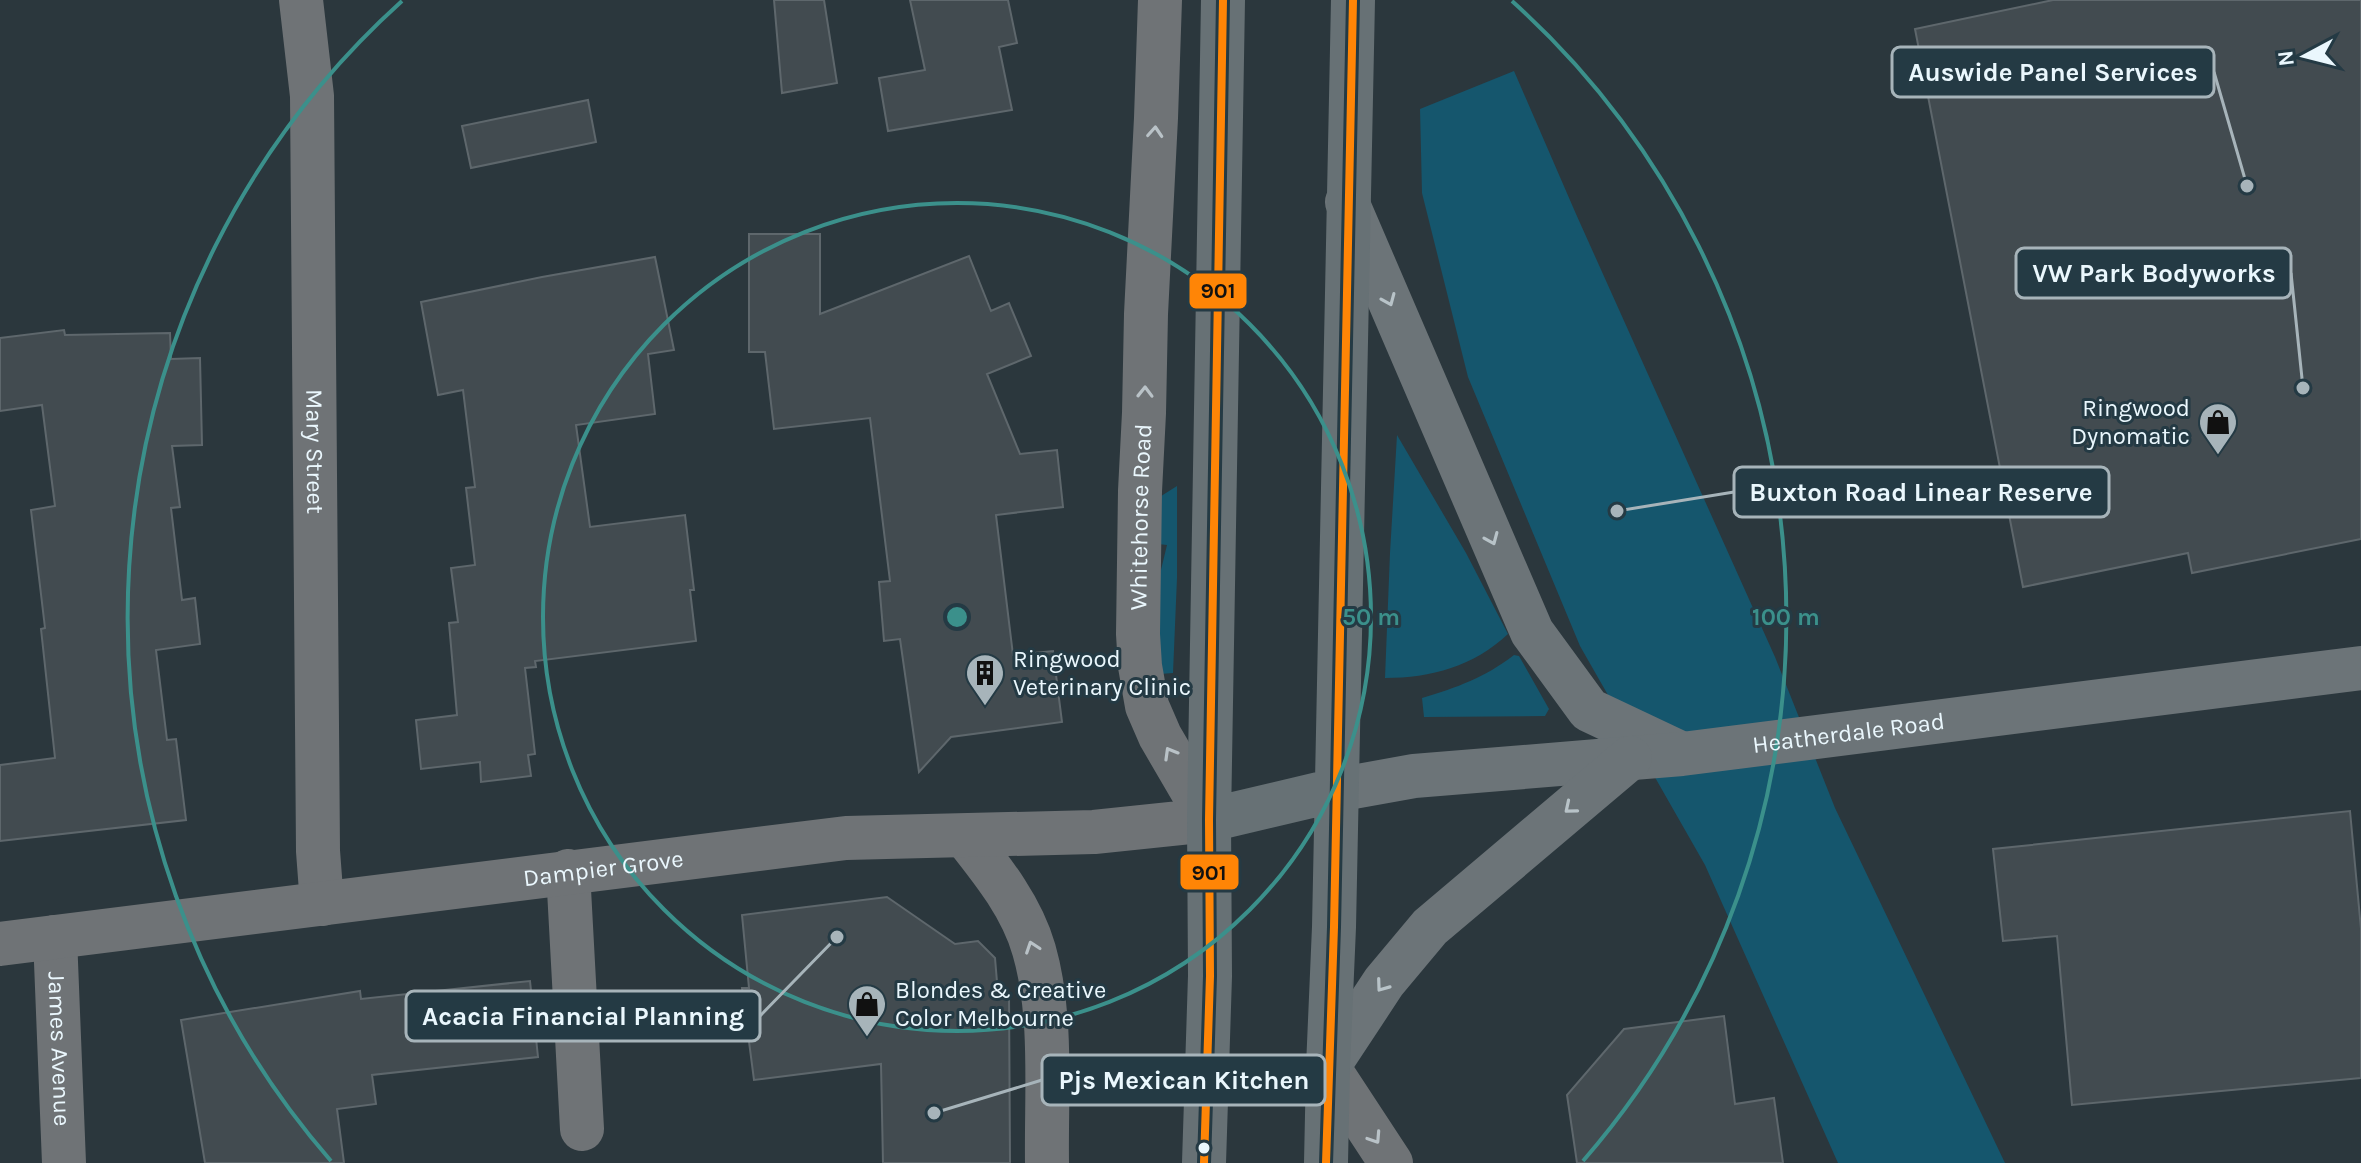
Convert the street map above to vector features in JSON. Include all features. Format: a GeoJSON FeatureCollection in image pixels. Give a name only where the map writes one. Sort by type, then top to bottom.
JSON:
{"type":"FeatureCollection","features":[{"type":"Feature","properties":{"kind":"highway"},"geometry":{"type":"LineString","coordinates":[[1223,0],[1209,820],[1336,790]]}},
{"type":"Feature","properties":{"kind":"highway"},"geometry":{"type":"LineString","coordinates":[[1326,1163],[1334,927],[1353,0]]}},
{"type":"Feature","properties":{"kind":"highway","name":"Whitehorse Road"},"geometry":{"type":"LineString","coordinates":[[1204,1163],[1210,976],[1209,820]]}},
{"type":"Feature","properties":{"kind":"main road"},"geometry":{"type":"LineString","coordinates":[[1347,202],[1532,632],[1589,710],[1682,754]]}},
{"type":"Feature","properties":{"kind":"main road","name":"Heatherdale Road"},"geometry":{"type":"LineString","coordinates":[[1336,790],[1414,776],[1682,754],[2361,668]]}},
{"type":"Feature","properties":{"kind":"main road"},"geometry":{"type":"LineString","coordinates":[[1328,1067],[1384,982],[1430,927],[1630,758]]}},
{"type":"Feature","properties":{"kind":"street","name":"Mary Street"},"geometry":{"type":"LineString","coordinates":[[301,0],[312,96],[317,836],[322,904]]}},
{"type":"Feature","properties":{"kind":"street","name":"Whitehorse Road"},"geometry":{"type":"LineString","coordinates":[[1160,0],[1146,314],[1138,634],[1147,706],[1160,736],[1209,820]]}},
{"type":"Feature","properties":{"kind":"street","name":"Dampier Grove"},"geometry":{"type":"LineString","coordinates":[[0,944],[846,838],[1105,831],[1209,820]]}},
{"type":"Feature","properties":{"kind":"street"},"geometry":{"type":"LineString","coordinates":[[965,836],[996,875],[1034,947],[1042,984],[1046,1028],[1047,1163]]}},
{"type":"Feature","properties":{"kind":"street"},"geometry":{"type":"LineString","coordinates":[[568,871],[582,1129]]}},
{"type":"Feature","properties":{"kind":"street","name":"James Avenue"},"geometry":{"type":"LineString","coordinates":[[55,937],[64,1163]]}},
{"type":"Feature","properties":{"kind":"street"},"geometry":{"type":"LineString","coordinates":[[1328,1067],[1391,1163]]}},
{"type":"Feature","properties":{"kind":"shaded area"},"geometry":{"type":"Polygon","coordinates":[[[1514,71],[1775,657],[1835,808],[2005,1163],[1838,1163],[1705,865],[1580,646],[1468,377],[1422,193],[1420,109],[1514,71]]]}},
{"type":"Feature","properties":{"kind":"shaded area"},"geometry":{"type":"Polygon","coordinates":[[[1397,435],[1466,553],[1508,634],[1481,654],[1451,668],[1419,676],[1385,678],[1390,553],[1397,435]]]}},
{"type":"Feature","properties":{"kind":"shaded area"},"geometry":{"type":"Polygon","coordinates":[[[1177,486],[1173,673],[1160,674],[1160,574],[1167,545],[1158,544],[1158,498],[1177,486]]]}},
{"type":"Feature","properties":{"kind":"shaded area"},"geometry":{"type":"Polygon","coordinates":[[[1514,655],[1519,656],[1549,709],[1545,716],[1424,717],[1422,698],[1470,681],[1514,655]]]}},
{"type":"Feature","properties":{"kind":"building"},"geometry":{"type":"Polygon","coordinates":[[[774,0],[824,0],[837,83],[782,93],[774,0]]]}},
{"type":"Feature","properties":{"kind":"building"},"geometry":{"type":"Polygon","coordinates":[[[910,0],[1008,0],[1017,43],[999,47],[1012,110],[888,131],[879,78],[925,70],[910,0]]]}},
{"type":"Feature","properties":{"kind":"building"},"geometry":{"type":"Polygon","coordinates":[[[2053,0],[2361,0],[2361,539],[2192,573],[2188,553],[2023,587],[1915,29],[2053,0]]]}},
{"type":"Feature","properties":{"kind":"building"},"geometry":{"type":"Polygon","coordinates":[[[588,100],[596,142],[471,168],[462,126],[588,100]]]}},
{"type":"Feature","properties":{"kind":"building"},"geometry":{"type":"Polygon","coordinates":[[[749,234],[820,234],[820,314],[969,256],[991,311],[1009,303],[1031,356],[987,374],[1020,454],[1057,450],[1063,507],[996,515],[1013,655],[1053,651],[1062,722],[951,737],[919,772],[900,639],[884,641],[879,582],[890,581],[870,418],[774,429],[765,352],[749,352],[749,234]]]}},
{"type":"Feature","properties":{"kind":"building"},"geometry":{"type":"Polygon","coordinates":[[[655,257],[674,350],[648,354],[655,414],[576,425],[590,527],[685,515],[694,590],[690,590],[696,641],[535,661],[536,667],[525,668],[535,754],[528,755],[531,776],[481,782],[480,762],[421,769],[416,720],[457,715],[449,623],[458,622],[451,568],[475,565],[466,488],[475,487],[463,390],[438,395],[421,302],[655,257]]]}},
{"type":"Feature","properties":{"kind":"building"},"geometry":{"type":"Polygon","coordinates":[[[64,330],[65,335],[170,333],[171,359],[200,358],[202,445],[172,446],[180,507],[171,508],[182,600],[195,598],[200,644],[156,650],[167,740],[176,739],[186,820],[0,841],[0,765],[55,758],[41,629],[45,628],[31,510],[55,506],[42,405],[0,411],[0,338],[64,330]]]}},
{"type":"Feature","properties":{"kind":"building"},"geometry":{"type":"Polygon","coordinates":[[[2350,811],[2361,929],[2361,1078],[2072,1105],[2057,936],[2003,941],[1993,849],[2350,811]]]}},
{"type":"Feature","properties":{"kind":"building"},"geometry":{"type":"Polygon","coordinates":[[[887,897],[955,944],[978,941],[995,958],[998,994],[1009,993],[1010,1163],[883,1163],[881,1064],[754,1080],[742,988],[749,988],[742,915],[887,897]]]}},
{"type":"Feature","properties":{"kind":"building"},"geometry":{"type":"Polygon","coordinates":[[[530,981],[538,1057],[372,1075],[376,1104],[337,1109],[344,1163],[205,1163],[181,1020],[360,991],[361,999],[530,981]]]}},
{"type":"Feature","properties":{"kind":"building"},"geometry":{"type":"Polygon","coordinates":[[[1724,1016],[1735,1104],[1774,1098],[1783,1163],[1577,1163],[1567,1095],[1624,1029],[1724,1016]]]}},
{"type":"Feature","properties":{"kind":"transit line","name":"901"},"geometry":{"type":"LineString","coordinates":[[1204,1163],[1210,976],[1209,820],[1223,0]]}},
{"type":"Feature","properties":{"kind":"transit line","name":"901"},"geometry":{"type":"LineString","coordinates":[[1326,1163],[1334,927],[1353,0]]}},
{"type":"Feature","properties":{"kind":"place","name":"Auswide Panel Services"},"geometry":{"type":"Point","coordinates":[2247,186]}},
{"type":"Feature","properties":{"kind":"place","name":"VW Park Bodyworks"},"geometry":{"type":"Point","coordinates":[2303,388]}},
{"type":"Feature","properties":{"kind":"place","name":"Ringwood Dynomatic"},"geometry":{"type":"Point","coordinates":[2218,456]}},
{"type":"Feature","properties":{"kind":"place","name":"Buxton Road Linear Reserve"},"geometry":{"type":"Point","coordinates":[1617,511]}},
{"type":"Feature","properties":{"kind":"place","name":"Ringwood Veterinary Clinic"},"geometry":{"type":"Point","coordinates":[985,707]}},
{"type":"Feature","properties":{"kind":"place","name":"Acacia Financial Planning"},"geometry":{"type":"Point","coordinates":[837,937]}},
{"type":"Feature","properties":{"kind":"place","name":"Blondes & Creative Color Melbourne"},"geometry":{"type":"Point","coordinates":[867,1038]}},
{"type":"Feature","properties":{"kind":"place","name":"Pjs Mexican Kitchen"},"geometry":{"type":"Point","coordinates":[934,1113]}}]}
